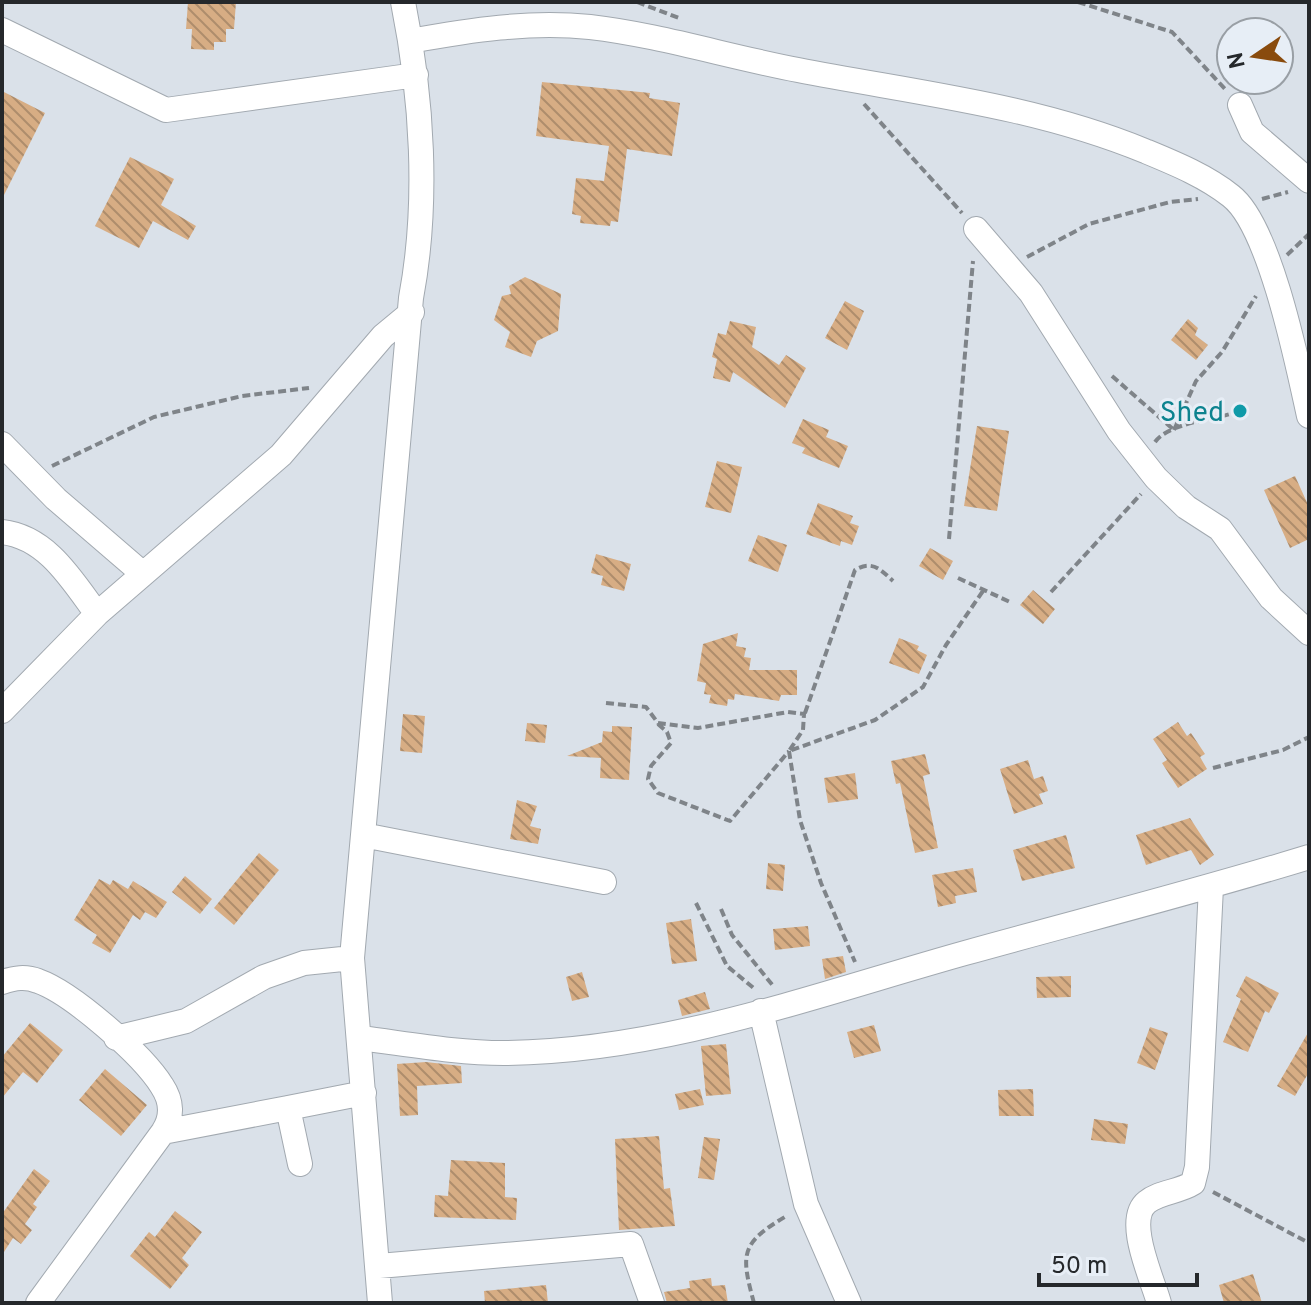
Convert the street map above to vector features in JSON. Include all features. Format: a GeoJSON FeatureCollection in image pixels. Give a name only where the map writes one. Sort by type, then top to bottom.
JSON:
{"type":"FeatureCollection","features":[{"type":"Feature","properties":{"kind":"street"},"geometry":{"type":"LineString","coordinates":[[380,1303],[352,958],[420,249],[416,75],[403,2]]}},
{"type":"Feature","properties":{"kind":"street"},"geometry":{"type":"LineString","coordinates":[[410,41],[503,24],[591,27],[1020,110],[1105,134],[1177,164],[1233,197],[1255,228],[1271,270],[1309,416]]}},
{"type":"Feature","properties":{"kind":"street"},"geometry":{"type":"LineString","coordinates":[[2,30],[166,110],[416,75]]}},
{"type":"Feature","properties":{"kind":"street"},"geometry":{"type":"LineString","coordinates":[[1240,105],[1252,132],[1304,184]]}},
{"type":"Feature","properties":{"kind":"street"},"geometry":{"type":"LineString","coordinates":[[976,229],[1056,327],[1119,431],[1156,478],[1186,507],[1220,529],[1271,598],[1309,633]]}},
{"type":"Feature","properties":{"kind":"street"},"geometry":{"type":"LineString","coordinates":[[2,711],[97,614],[250,484],[302,432],[383,336],[412,312]]}},
{"type":"Feature","properties":{"kind":"street"},"geometry":{"type":"LineString","coordinates":[[2,444],[56,499],[142,573]]}},
{"type":"Feature","properties":{"kind":"street"},"geometry":{"type":"LineString","coordinates":[[2,532],[34,541],[63,568],[97,614]]}},
{"type":"Feature","properties":{"kind":"street"},"geometry":{"type":"LineString","coordinates":[[363,835],[604,882]]}},
{"type":"Feature","properties":{"kind":"street"},"geometry":{"type":"LineString","coordinates":[[360,1038],[467,1052],[559,1050],[679,1032],[1211,887],[1309,857]]}},
{"type":"Feature","properties":{"kind":"street"},"geometry":{"type":"LineString","coordinates":[[1159,1303],[1140,1245],[1138,1227],[1141,1209],[1148,1200],[1193,1183],[1199,1148],[1211,887]]}},
{"type":"Feature","properties":{"kind":"street"},"geometry":{"type":"LineString","coordinates":[[116,1038],[186,1021],[264,977],[304,963],[352,958]]}},
{"type":"Feature","properties":{"kind":"street"},"geometry":{"type":"LineString","coordinates":[[2,982],[18,977],[38,981],[75,1001],[162,1086],[171,1120],[38,1303]]}},
{"type":"Feature","properties":{"kind":"street"},"geometry":{"type":"LineString","coordinates":[[775,1007],[806,1204],[849,1303]]}},
{"type":"Feature","properties":{"kind":"street"},"geometry":{"type":"LineString","coordinates":[[163,1132],[364,1093]]}},
{"type":"Feature","properties":{"kind":"street"},"geometry":{"type":"LineString","coordinates":[[288,1108],[300,1164]]}},
{"type":"Feature","properties":{"kind":"street"},"geometry":{"type":"LineString","coordinates":[[379,1266],[631,1244],[652,1303]]}},
{"type":"Feature","properties":{"kind":"path"},"geometry":{"type":"LineString","coordinates":[[1078,2],[1172,32],[1240,105]]}},
{"type":"Feature","properties":{"kind":"path"},"geometry":{"type":"LineString","coordinates":[[854,79],[865,106],[976,229],[949,539]]}},
{"type":"Feature","properties":{"kind":"path"},"geometry":{"type":"LineString","coordinates":[[1006,264],[1089,224],[1170,202],[1233,197],[1249,201],[1272,198],[1304,184]]}},
{"type":"Feature","properties":{"kind":"path"},"geometry":{"type":"LineString","coordinates":[[1174,430],[1196,381],[1222,352],[1271,270],[1309,234]]}},
{"type":"Feature","properties":{"kind":"path"},"geometry":{"type":"LineString","coordinates":[[1103,368],[1174,430]]}},
{"type":"Feature","properties":{"kind":"path"},"geometry":{"type":"LineString","coordinates":[[34,475],[154,417],[242,396],[343,383]]}},
{"type":"Feature","properties":{"kind":"path"},"geometry":{"type":"LineString","coordinates":[[1174,430],[1230,414]]}},
{"type":"Feature","properties":{"kind":"path"},"geometry":{"type":"LineString","coordinates":[[1051,592],[1156,478]]}},
{"type":"Feature","properties":{"kind":"path"},"geometry":{"type":"LineString","coordinates":[[606,703],[646,707],[671,743],[651,766],[648,779],[658,793],[730,821],[803,730],[804,714],[855,570],[866,564],[876,566],[893,581]]}},
{"type":"Feature","properties":{"kind":"path"},"geometry":{"type":"LineString","coordinates":[[958,578],[1010,602]]}},
{"type":"Feature","properties":{"kind":"path"},"geometry":{"type":"LineString","coordinates":[[789,751],[875,720],[923,687],[946,645],[985,588]]}},
{"type":"Feature","properties":{"kind":"path"},"geometry":{"type":"LineString","coordinates":[[658,723],[698,728],[788,712],[804,714]]}},
{"type":"Feature","properties":{"kind":"path"},"geometry":{"type":"LineString","coordinates":[[1213,768],[1283,750],[1309,737]]}},
{"type":"Feature","properties":{"kind":"path"},"geometry":{"type":"LineString","coordinates":[[789,751],[800,820],[864,982]]}},
{"type":"Feature","properties":{"kind":"path"},"geometry":{"type":"LineString","coordinates":[[696,903],[727,966],[775,1007]]}},
{"type":"Feature","properties":{"kind":"path"},"geometry":{"type":"LineString","coordinates":[[721,909],[732,935],[775,1007]]}},
{"type":"Feature","properties":{"kind":"path"},"geometry":{"type":"LineString","coordinates":[[1193,1183],[1263,1216],[1309,1243]]}},
{"type":"Feature","properties":{"kind":"path"},"geometry":{"type":"LineString","coordinates":[[754,1303],[743,1265],[749,1248],[761,1232],[806,1204]]}},
{"type":"Feature","properties":{"kind":"building"},"geometry":{"type":"Polygon","coordinates":[[[188,2],[236,2],[234,29],[226,29],[226,42],[214,42],[214,50],[191,49],[192,29],[186,29],[188,2]]]}},
{"type":"Feature","properties":{"kind":"building"},"geometry":{"type":"Polygon","coordinates":[[[542,82],[650,93],[649,98],[680,103],[672,156],[627,149],[618,222],[611,221],[610,226],[580,223],[581,216],[572,214],[576,178],[604,181],[609,146],[536,136],[542,82]]]}},
{"type":"Feature","properties":{"kind":"building"},"geometry":{"type":"Polygon","coordinates":[[[2,91],[45,113],[2,199],[2,91]]]}},
{"type":"Feature","properties":{"kind":"building"},"geometry":{"type":"Polygon","coordinates":[[[130,157],[174,179],[161,205],[196,226],[188,240],[153,221],[139,248],[95,226],[130,157]]]}},
{"type":"Feature","properties":{"kind":"building"},"geometry":{"type":"Polygon","coordinates":[[[525,277],[561,294],[558,331],[537,341],[531,357],[505,347],[510,332],[494,320],[502,296],[511,294],[509,286],[525,277]]]}},
{"type":"Feature","properties":{"kind":"building"},"geometry":{"type":"Polygon","coordinates":[[[845,301],[864,311],[847,350],[825,338],[845,301]]]}},
{"type":"Feature","properties":{"kind":"building"},"geometry":{"type":"Polygon","coordinates":[[[1188,319],[1198,328],[1195,335],[1208,345],[1196,360],[1171,340],[1188,319]]]}},
{"type":"Feature","properties":{"kind":"building"},"geometry":{"type":"Polygon","coordinates":[[[730,321],[756,327],[752,347],[779,365],[786,355],[806,368],[785,408],[733,372],[730,382],[713,378],[717,359],[712,357],[718,333],[726,335],[730,321]]]}},
{"type":"Feature","properties":{"kind":"building"},"geometry":{"type":"Polygon","coordinates":[[[803,419],[829,430],[826,437],[848,446],[839,468],[802,453],[805,448],[792,443],[803,419]]]}},
{"type":"Feature","properties":{"kind":"building"},"geometry":{"type":"Polygon","coordinates":[[[977,426],[1009,431],[997,511],[964,506],[977,426]]]}},
{"type":"Feature","properties":{"kind":"building"},"geometry":{"type":"Polygon","coordinates":[[[717,461],[742,467],[731,513],[705,507],[717,461]]]}},
{"type":"Feature","properties":{"kind":"building"},"geometry":{"type":"Polygon","coordinates":[[[1295,476],[1309,507],[1309,539],[1290,548],[1264,490],[1295,476]]]}},
{"type":"Feature","properties":{"kind":"building"},"geometry":{"type":"Polygon","coordinates":[[[818,503],[853,516],[850,523],[859,526],[852,545],[841,541],[840,546],[806,534],[818,503]]]}},
{"type":"Feature","properties":{"kind":"building"},"geometry":{"type":"Polygon","coordinates":[[[758,535],[787,545],[778,572],[748,561],[758,535]]]}},
{"type":"Feature","properties":{"kind":"building"},"geometry":{"type":"Polygon","coordinates":[[[930,548],[953,561],[943,580],[919,566],[930,548]]]}},
{"type":"Feature","properties":{"kind":"building"},"geometry":{"type":"Polygon","coordinates":[[[596,554],[631,564],[624,591],[601,585],[603,576],[591,573],[596,554]]]}},
{"type":"Feature","properties":{"kind":"building"},"geometry":{"type":"Polygon","coordinates":[[[1033,590],[1055,609],[1043,624],[1020,605],[1033,590]]]}},
{"type":"Feature","properties":{"kind":"building"},"geometry":{"type":"Polygon","coordinates":[[[738,633],[736,646],[746,648],[744,657],[751,658],[749,670],[797,670],[797,695],[781,695],[779,701],[735,694],[734,700],[728,699],[727,706],[709,703],[711,695],[704,694],[706,683],[697,681],[703,644],[738,633]]]}},
{"type":"Feature","properties":{"kind":"building"},"geometry":{"type":"Polygon","coordinates":[[[899,638],[919,646],[917,650],[927,655],[919,674],[889,663],[899,638]]]}},
{"type":"Feature","properties":{"kind":"building"},"geometry":{"type":"Polygon","coordinates":[[[403,714],[425,716],[422,753],[400,751],[403,714]]]}},
{"type":"Feature","properties":{"kind":"building"},"geometry":{"type":"Polygon","coordinates":[[[1178,722],[1187,736],[1191,733],[1205,754],[1200,757],[1207,769],[1178,788],[1162,763],[1167,760],[1153,739],[1178,722]]]}},
{"type":"Feature","properties":{"kind":"building"},"geometry":{"type":"Polygon","coordinates":[[[527,723],[547,725],[545,743],[525,741],[527,723]]]}},
{"type":"Feature","properties":{"kind":"building"},"geometry":{"type":"Polygon","coordinates":[[[612,726],[632,727],[629,780],[600,778],[601,758],[567,756],[602,742],[603,731],[612,732],[612,726]]]}},
{"type":"Feature","properties":{"kind":"building"},"geometry":{"type":"Polygon","coordinates":[[[925,754],[930,774],[923,776],[938,848],[915,853],[900,783],[896,784],[891,761],[925,754]]]}},
{"type":"Feature","properties":{"kind":"building"},"geometry":{"type":"Polygon","coordinates":[[[1028,760],[1034,779],[1043,776],[1048,791],[1039,794],[1043,804],[1014,814],[1000,769],[1028,760]]]}},
{"type":"Feature","properties":{"kind":"building"},"geometry":{"type":"Polygon","coordinates":[[[855,773],[858,799],[828,803],[824,778],[855,773]]]}},
{"type":"Feature","properties":{"kind":"building"},"geometry":{"type":"Polygon","coordinates":[[[517,800],[537,806],[530,826],[541,829],[538,844],[510,839],[517,800]]]}},
{"type":"Feature","properties":{"kind":"building"},"geometry":{"type":"Polygon","coordinates":[[[1190,818],[1214,855],[1200,865],[1191,850],[1146,865],[1136,835],[1190,818]]]}},
{"type":"Feature","properties":{"kind":"building"},"geometry":{"type":"Polygon","coordinates":[[[1066,835],[1075,868],[1022,881],[1013,850],[1066,835]]]}},
{"type":"Feature","properties":{"kind":"building"},"geometry":{"type":"Polygon","coordinates":[[[259,853],[279,870],[234,925],[214,908],[259,853]]]}},
{"type":"Feature","properties":{"kind":"building"},"geometry":{"type":"Polygon","coordinates":[[[768,863],[785,865],[783,891],[766,889],[768,863]]]}},
{"type":"Feature","properties":{"kind":"building"},"geometry":{"type":"Polygon","coordinates":[[[973,868],[977,892],[955,896],[956,903],[938,907],[932,875],[973,868]]]}},
{"type":"Feature","properties":{"kind":"building"},"geometry":{"type":"Polygon","coordinates":[[[185,876],[212,899],[200,914],[172,892],[185,876]]]}},
{"type":"Feature","properties":{"kind":"building"},"geometry":{"type":"Polygon","coordinates":[[[99,879],[110,885],[113,880],[128,889],[133,881],[167,902],[156,918],[145,912],[140,920],[133,915],[110,953],[92,943],[97,935],[74,920],[99,879]]]}},
{"type":"Feature","properties":{"kind":"building"},"geometry":{"type":"Polygon","coordinates":[[[691,919],[697,961],[672,964],[666,923],[691,919]]]}},
{"type":"Feature","properties":{"kind":"building"},"geometry":{"type":"Polygon","coordinates":[[[808,926],[810,946],[775,950],[773,929],[808,926]]]}},
{"type":"Feature","properties":{"kind":"building"},"geometry":{"type":"Polygon","coordinates":[[[843,956],[846,972],[825,979],[822,959],[843,956]]]}},
{"type":"Feature","properties":{"kind":"building"},"geometry":{"type":"Polygon","coordinates":[[[582,972],[589,997],[572,1001],[566,977],[582,972]]]}},
{"type":"Feature","properties":{"kind":"building"},"geometry":{"type":"Polygon","coordinates":[[[1071,976],[1071,997],[1037,998],[1036,977],[1071,976]]]}},
{"type":"Feature","properties":{"kind":"building"},"geometry":{"type":"Polygon","coordinates":[[[1246,976],[1279,993],[1269,1013],[1265,1011],[1248,1052],[1223,1042],[1241,999],[1236,996],[1246,976]]]}},
{"type":"Feature","properties":{"kind":"building"},"geometry":{"type":"Polygon","coordinates":[[[705,992],[710,1009],[682,1016],[678,1000],[705,992]]]}},
{"type":"Feature","properties":{"kind":"building"},"geometry":{"type":"Polygon","coordinates":[[[30,1023],[63,1050],[37,1083],[23,1072],[2,1098],[2,1057],[30,1023]]]}},
{"type":"Feature","properties":{"kind":"building"},"geometry":{"type":"Polygon","coordinates":[[[874,1025],[881,1051],[854,1058],[847,1032],[874,1025]]]}},
{"type":"Feature","properties":{"kind":"building"},"geometry":{"type":"Polygon","coordinates":[[[1150,1027],[1168,1033],[1155,1070],[1137,1063],[1150,1027]]]}},
{"type":"Feature","properties":{"kind":"building"},"geometry":{"type":"Polygon","coordinates":[[[1309,1031],[1309,1072],[1295,1096],[1277,1086],[1309,1031]]]}},
{"type":"Feature","properties":{"kind":"building"},"geometry":{"type":"Polygon","coordinates":[[[726,1044],[731,1094],[706,1096],[701,1046],[726,1044]]]}},
{"type":"Feature","properties":{"kind":"building"},"geometry":{"type":"Polygon","coordinates":[[[426,1062],[461,1066],[462,1083],[417,1086],[418,1115],[400,1116],[397,1064],[426,1062]]]}},
{"type":"Feature","properties":{"kind":"building"},"geometry":{"type":"Polygon","coordinates":[[[105,1069],[147,1105],[121,1136],[79,1100],[105,1069]]]}},
{"type":"Feature","properties":{"kind":"building"},"geometry":{"type":"Polygon","coordinates":[[[700,1089],[704,1105],[679,1110],[675,1094],[700,1089]]]}},
{"type":"Feature","properties":{"kind":"building"},"geometry":{"type":"Polygon","coordinates":[[[1033,1089],[1034,1116],[999,1116],[998,1090],[1033,1089]]]}},
{"type":"Feature","properties":{"kind":"building"},"geometry":{"type":"Polygon","coordinates":[[[1094,1119],[1128,1124],[1125,1144],[1091,1140],[1094,1119]]]}},
{"type":"Feature","properties":{"kind":"building"},"geometry":{"type":"Polygon","coordinates":[[[659,1136],[664,1189],[670,1188],[675,1226],[619,1230],[615,1139],[659,1136]]]}},
{"type":"Feature","properties":{"kind":"building"},"geometry":{"type":"Polygon","coordinates":[[[704,1137],[720,1139],[714,1180],[698,1178],[704,1137]]]}},
{"type":"Feature","properties":{"kind":"building"},"geometry":{"type":"Polygon","coordinates":[[[451,1160],[505,1163],[505,1197],[517,1198],[516,1220],[434,1217],[435,1195],[448,1196],[451,1160]]]}},
{"type":"Feature","properties":{"kind":"building"},"geometry":{"type":"Polygon","coordinates":[[[34,1169],[50,1181],[33,1204],[37,1207],[25,1224],[32,1230],[21,1244],[13,1238],[2,1255],[2,1214],[34,1169]]]}},
{"type":"Feature","properties":{"kind":"building"},"geometry":{"type":"Polygon","coordinates":[[[175,1211],[202,1232],[182,1258],[189,1265],[170,1289],[130,1256],[149,1232],[155,1237],[175,1211]]]}},
{"type":"Feature","properties":{"kind":"building"},"geometry":{"type":"Polygon","coordinates":[[[1253,1274],[1262,1303],[1224,1303],[1219,1285],[1253,1274]]]}},
{"type":"Feature","properties":{"kind":"building"},"geometry":{"type":"Polygon","coordinates":[[[711,1278],[712,1286],[725,1285],[728,1303],[667,1303],[664,1292],[690,1288],[689,1281],[711,1278]]]}},
{"type":"Feature","properties":{"kind":"building"},"geometry":{"type":"Polygon","coordinates":[[[546,1285],[548,1303],[485,1303],[484,1291],[546,1285]]]}},
{"type":"Feature","properties":{"kind":"place","name":"Shed"},"geometry":{"type":"Point","coordinates":[1240,411]}}]}
